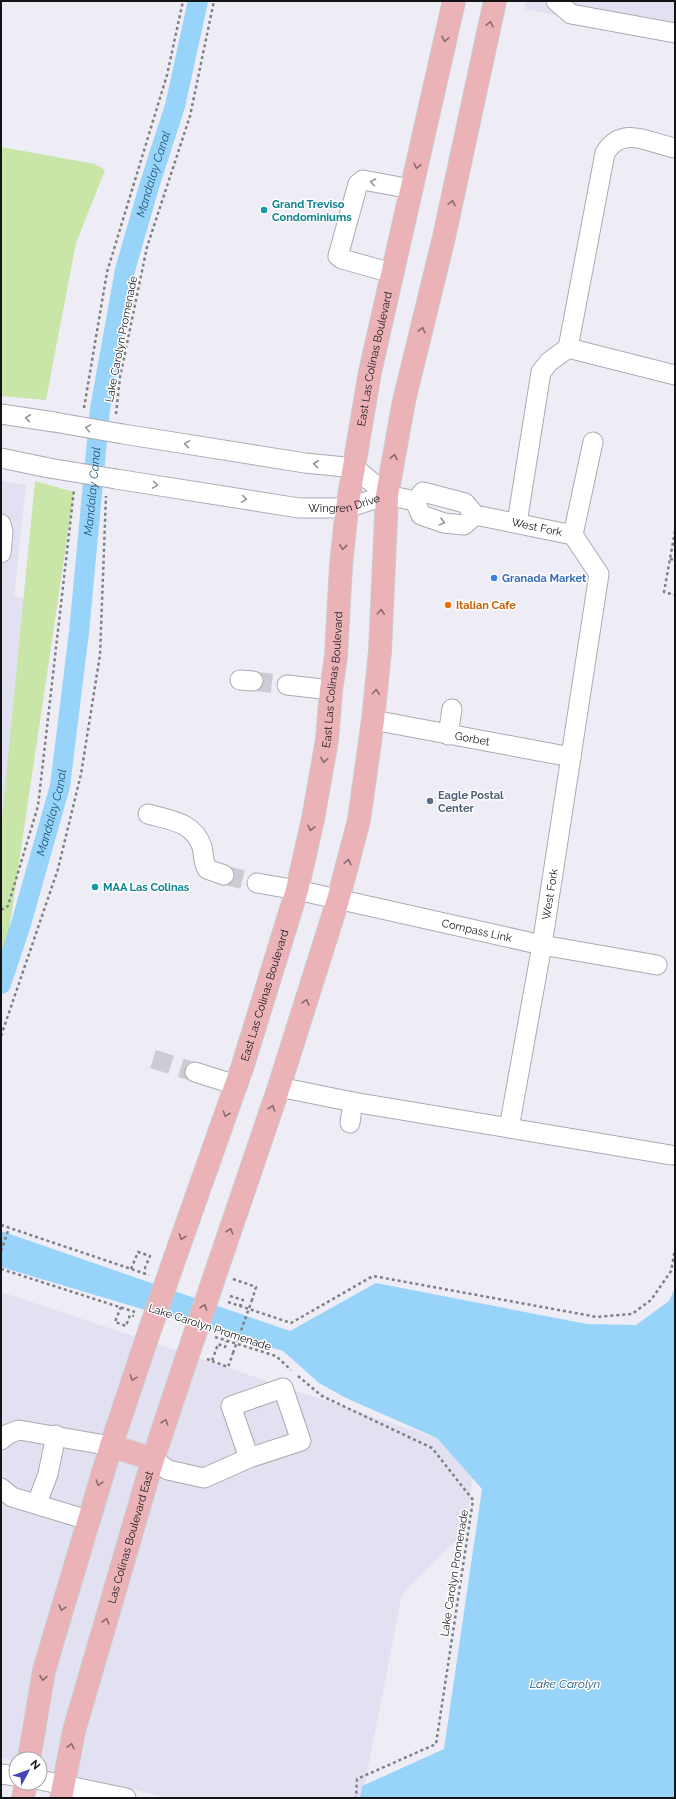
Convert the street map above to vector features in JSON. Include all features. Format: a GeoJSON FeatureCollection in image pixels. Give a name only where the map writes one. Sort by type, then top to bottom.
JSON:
{"type":"FeatureCollection","features":[{"type":"Feature","properties":{"kind":"main road","name":"East Las Colinas Boulevard"},"geometry":{"type":"LineString","coordinates":[[111,1446],[146,1341],[160,1272],[236,1085],[297,890],[313,819],[327,740],[330,690],[336,656],[341,565],[347,508],[355,468],[370,372],[454,1]]}},
{"type":"Feature","properties":{"kind":"main road"},"geometry":{"type":"LineString","coordinates":[[223,1284],[279,1087],[338,900],[359,820],[373,720],[380,651],[387,495],[404,401],[444,237],[495,1]]}},
{"type":"Feature","properties":{"kind":"main road","name":"Las Colinas Boulevard East"},"geometry":{"type":"LineString","coordinates":[[62,1791],[74,1731],[153,1459],[195,1358],[223,1284]]}},
{"type":"Feature","properties":{"kind":"main road"},"geometry":{"type":"LineString","coordinates":[[30,1751],[44,1671],[111,1446],[153,1459]]}},
{"type":"Feature","properties":{"kind":"street"},"geometry":{"type":"LineString","coordinates":[[556,1],[571,14],[675,33]]}},
{"type":"Feature","properties":{"kind":"street"},"geometry":{"type":"LineString","coordinates":[[517,523],[541,372],[549,362],[568,348],[605,153],[608,147],[617,141],[627,138],[650,140],[663,146],[675,148]]}},
{"type":"Feature","properties":{"kind":"street"},"geometry":{"type":"LineString","coordinates":[[392,273],[342,259],[338,256],[358,184],[363,180],[411,189]]}},
{"type":"Feature","properties":{"kind":"street"},"geometry":{"type":"LineString","coordinates":[[568,348],[675,375]]}},
{"type":"Feature","properties":{"kind":"street"},"geometry":{"type":"LineString","coordinates":[[1,414],[305,463],[355,468]]}},
{"type":"Feature","properties":{"kind":"street"},"geometry":{"type":"LineString","coordinates":[[572,535],[593,442]]}},
{"type":"Feature","properties":{"kind":"street","name":"Wingren Drive"},"geometry":{"type":"LineString","coordinates":[[1,458],[49,468],[111,487],[299,508],[347,508],[387,495]]}},
{"type":"Feature","properties":{"kind":"street","name":"Wingren Drive"},"geometry":{"type":"LineString","coordinates":[[355,468],[387,495]]}},
{"type":"Feature","properties":{"kind":"street"},"geometry":{"type":"LineString","coordinates":[[423,492],[436,495],[465,503],[475,515],[464,525],[444,523],[421,515],[415,501],[423,492]]}},
{"type":"Feature","properties":{"kind":"street"},"geometry":{"type":"LineString","coordinates":[[387,495],[415,501]]}},
{"type":"Feature","properties":{"kind":"street","name":"West Fork"},"geometry":{"type":"LineString","coordinates":[[475,515],[572,535],[599,574],[542,945],[509,1128]]}},
{"type":"Feature","properties":{"kind":"street"},"geometry":{"type":"LineString","coordinates":[[1,524],[3,532],[1,553]]}},
{"type":"Feature","properties":{"kind":"street"},"geometry":{"type":"LineString","coordinates":[[287,685],[330,690]]}},
{"type":"Feature","properties":{"kind":"street"},"geometry":{"type":"LineString","coordinates":[[448,734],[452,709]]}},
{"type":"Feature","properties":{"kind":"street","name":"Gorbet"},"geometry":{"type":"LineString","coordinates":[[373,720],[571,757]]}},
{"type":"Feature","properties":{"kind":"street"},"geometry":{"type":"LineString","coordinates":[[148,814],[182,824],[189,828],[197,836],[207,869],[224,875]]}},
{"type":"Feature","properties":{"kind":"street","name":"Compass Link"},"geometry":{"type":"LineString","coordinates":[[258,883],[297,890],[542,945],[657,965]]}},
{"type":"Feature","properties":{"kind":"street"},"geometry":{"type":"LineString","coordinates":[[195,1072],[236,1085]]}},
{"type":"Feature","properties":{"kind":"street"},"geometry":{"type":"LineString","coordinates":[[279,1087],[353,1102],[671,1155]]}},
{"type":"Feature","properties":{"kind":"street"},"geometry":{"type":"LineString","coordinates":[[350,1123],[353,1102]]}},
{"type":"Feature","properties":{"kind":"street"},"geometry":{"type":"LineString","coordinates":[[1,1440],[8,1434],[18,1430],[56,1435],[111,1446]]}},
{"type":"Feature","properties":{"kind":"street"},"geometry":{"type":"LineString","coordinates":[[37,1503],[48,1474],[56,1435]]}},
{"type":"Feature","properties":{"kind":"street"},"geometry":{"type":"LineString","coordinates":[[153,1459],[168,1470],[204,1478],[249,1458]]}},
{"type":"Feature","properties":{"kind":"street"},"geometry":{"type":"LineString","coordinates":[[1,1488],[12,1496],[88,1520]]}},
{"type":"Feature","properties":{"kind":"street"},"geometry":{"type":"LineString","coordinates":[[48,1784],[62,1791],[126,1798]]}},
{"type":"Feature","properties":{"kind":"path","name":"Lake Carolyn Promenade"},"geometry":{"type":"LineString","coordinates":[[116,416],[120,377],[147,247],[190,116],[214,1]]}},
{"type":"Feature","properties":{"kind":"path"},"geometry":{"type":"LineString","coordinates":[[1,1036],[58,869],[81,774],[100,655],[111,487]]}},
{"type":"Feature","properties":{"kind":"path"},"geometry":{"type":"LineString","coordinates":[[675,531],[664,592],[675,595]]}},
{"type":"Feature","properties":{"kind":"path"},"geometry":{"type":"LineString","coordinates":[[670,559],[675,560]]}},
{"type":"Feature","properties":{"kind":"path"},"geometry":{"type":"LineString","coordinates":[[1,1225],[132,1269],[160,1272]]}},
{"type":"Feature","properties":{"kind":"path"},"geometry":{"type":"LineString","coordinates":[[1,1251],[8,1228]]}},
{"type":"Feature","properties":{"kind":"path"},"geometry":{"type":"LineString","coordinates":[[226,1302],[291,1323],[373,1276],[597,1317],[632,1314],[651,1300],[671,1271],[675,1250]]}},
{"type":"Feature","properties":{"kind":"path"},"geometry":{"type":"LineString","coordinates":[[132,1269],[138,1252],[150,1256],[145,1268],[160,1272]]}},
{"type":"Feature","properties":{"kind":"path","name":"Lake Carolyn Promenade"},"geometry":{"type":"LineString","coordinates":[[1,1269],[136,1312]]}},
{"type":"Feature","properties":{"kind":"path"},"geometry":{"type":"LineString","coordinates":[[195,1358],[212,1361],[228,1367],[256,1287],[223,1284]]}},
{"type":"Feature","properties":{"kind":"path"},"geometry":{"type":"LineString","coordinates":[[223,1284],[242,1300],[240,1306]]}},
{"type":"Feature","properties":{"kind":"path"},"geometry":{"type":"LineString","coordinates":[[121,1307],[115,1322],[126,1326],[130,1315],[137,1317]]}},
{"type":"Feature","properties":{"kind":"path","name":"Lake Carolyn Promenade"},"geometry":{"type":"LineString","coordinates":[[212,1336],[276,1356],[322,1396],[432,1448],[473,1500],[436,1744],[357,1779],[356,1798]]}},
{"type":"Feature","properties":{"kind":"path"},"geometry":{"type":"LineString","coordinates":[[212,1361],[218,1344],[225,1347],[228,1341]]}},
{"type":"Feature","properties":{"kind":"shaded area"},"geometry":{"type":"Polygon","coordinates":[[[525,1],[675,1],[675,40],[525,9],[525,1]]]}},
{"type":"Feature","properties":{"kind":"shaded area"},"geometry":{"type":"Polygon","coordinates":[[[1,481],[26,485],[14,597],[26,598],[1,867],[1,481]]]}},
{"type":"Feature","properties":{"kind":"shaded area"},"geometry":{"type":"Polygon","coordinates":[[[1,1292],[476,1451],[466,1530],[402,1595],[362,1798],[169,1798],[48,1770],[48,1751],[8,1751],[8,1760],[1,1758],[1,1292]]]}},
{"type":"Feature","properties":{"kind":"green space"},"geometry":{"type":"Polygon","coordinates":[[[1,147],[95,164],[105,170],[76,243],[46,400],[1,396],[1,147]]]}},
{"type":"Feature","properties":{"kind":"green space"},"geometry":{"type":"Polygon","coordinates":[[[35,481],[74,492],[1,984],[1,829],[35,481]]]}},
{"type":"Feature","properties":{"kind":"water","name":"Lake Carolyn"},"geometry":{"type":"Polygon","coordinates":[[[1,1231],[290,1331],[376,1283],[587,1324],[636,1325],[669,1301],[675,1288],[675,1798],[360,1798],[362,1786],[444,1749],[482,1489],[437,1438],[346,1398],[319,1383],[283,1351],[1,1267],[1,1231]]]}},
{"type":"Feature","properties":{"kind":"waterway","name":"Mandalay Canal"},"geometry":{"type":"LineString","coordinates":[[1,984],[21,924],[60,786],[79,632],[100,409],[125,270],[151,180],[175,106],[198,1]]}},
{"type":"Feature","properties":{"kind":"tunnel"},"geometry":{"type":"LineString","coordinates":[[253,681],[287,685]]}},
{"type":"Feature","properties":{"kind":"tunnel"},"geometry":{"type":"LineString","coordinates":[[224,875],[257,883]]}},
{"type":"Feature","properties":{"kind":"tunnel"},"geometry":{"type":"LineString","coordinates":[[153,1059],[195,1072]]}},
{"type":"Feature","properties":{"kind":"place","name":"Grand Treviso Condominiums"},"geometry":{"type":"Point","coordinates":[264,210]}},
{"type":"Feature","properties":{"kind":"place","name":"Granada Market"},"geometry":{"type":"Point","coordinates":[494,578]}},
{"type":"Feature","properties":{"kind":"place","name":"Italian Cafe"},"geometry":{"type":"Point","coordinates":[448,605]}},
{"type":"Feature","properties":{"kind":"place","name":"Eagle Postal Center"},"geometry":{"type":"Point","coordinates":[430,801]}},
{"type":"Feature","properties":{"kind":"place","name":"MAA Las Colinas"},"geometry":{"type":"Point","coordinates":[95,887]}}]}
